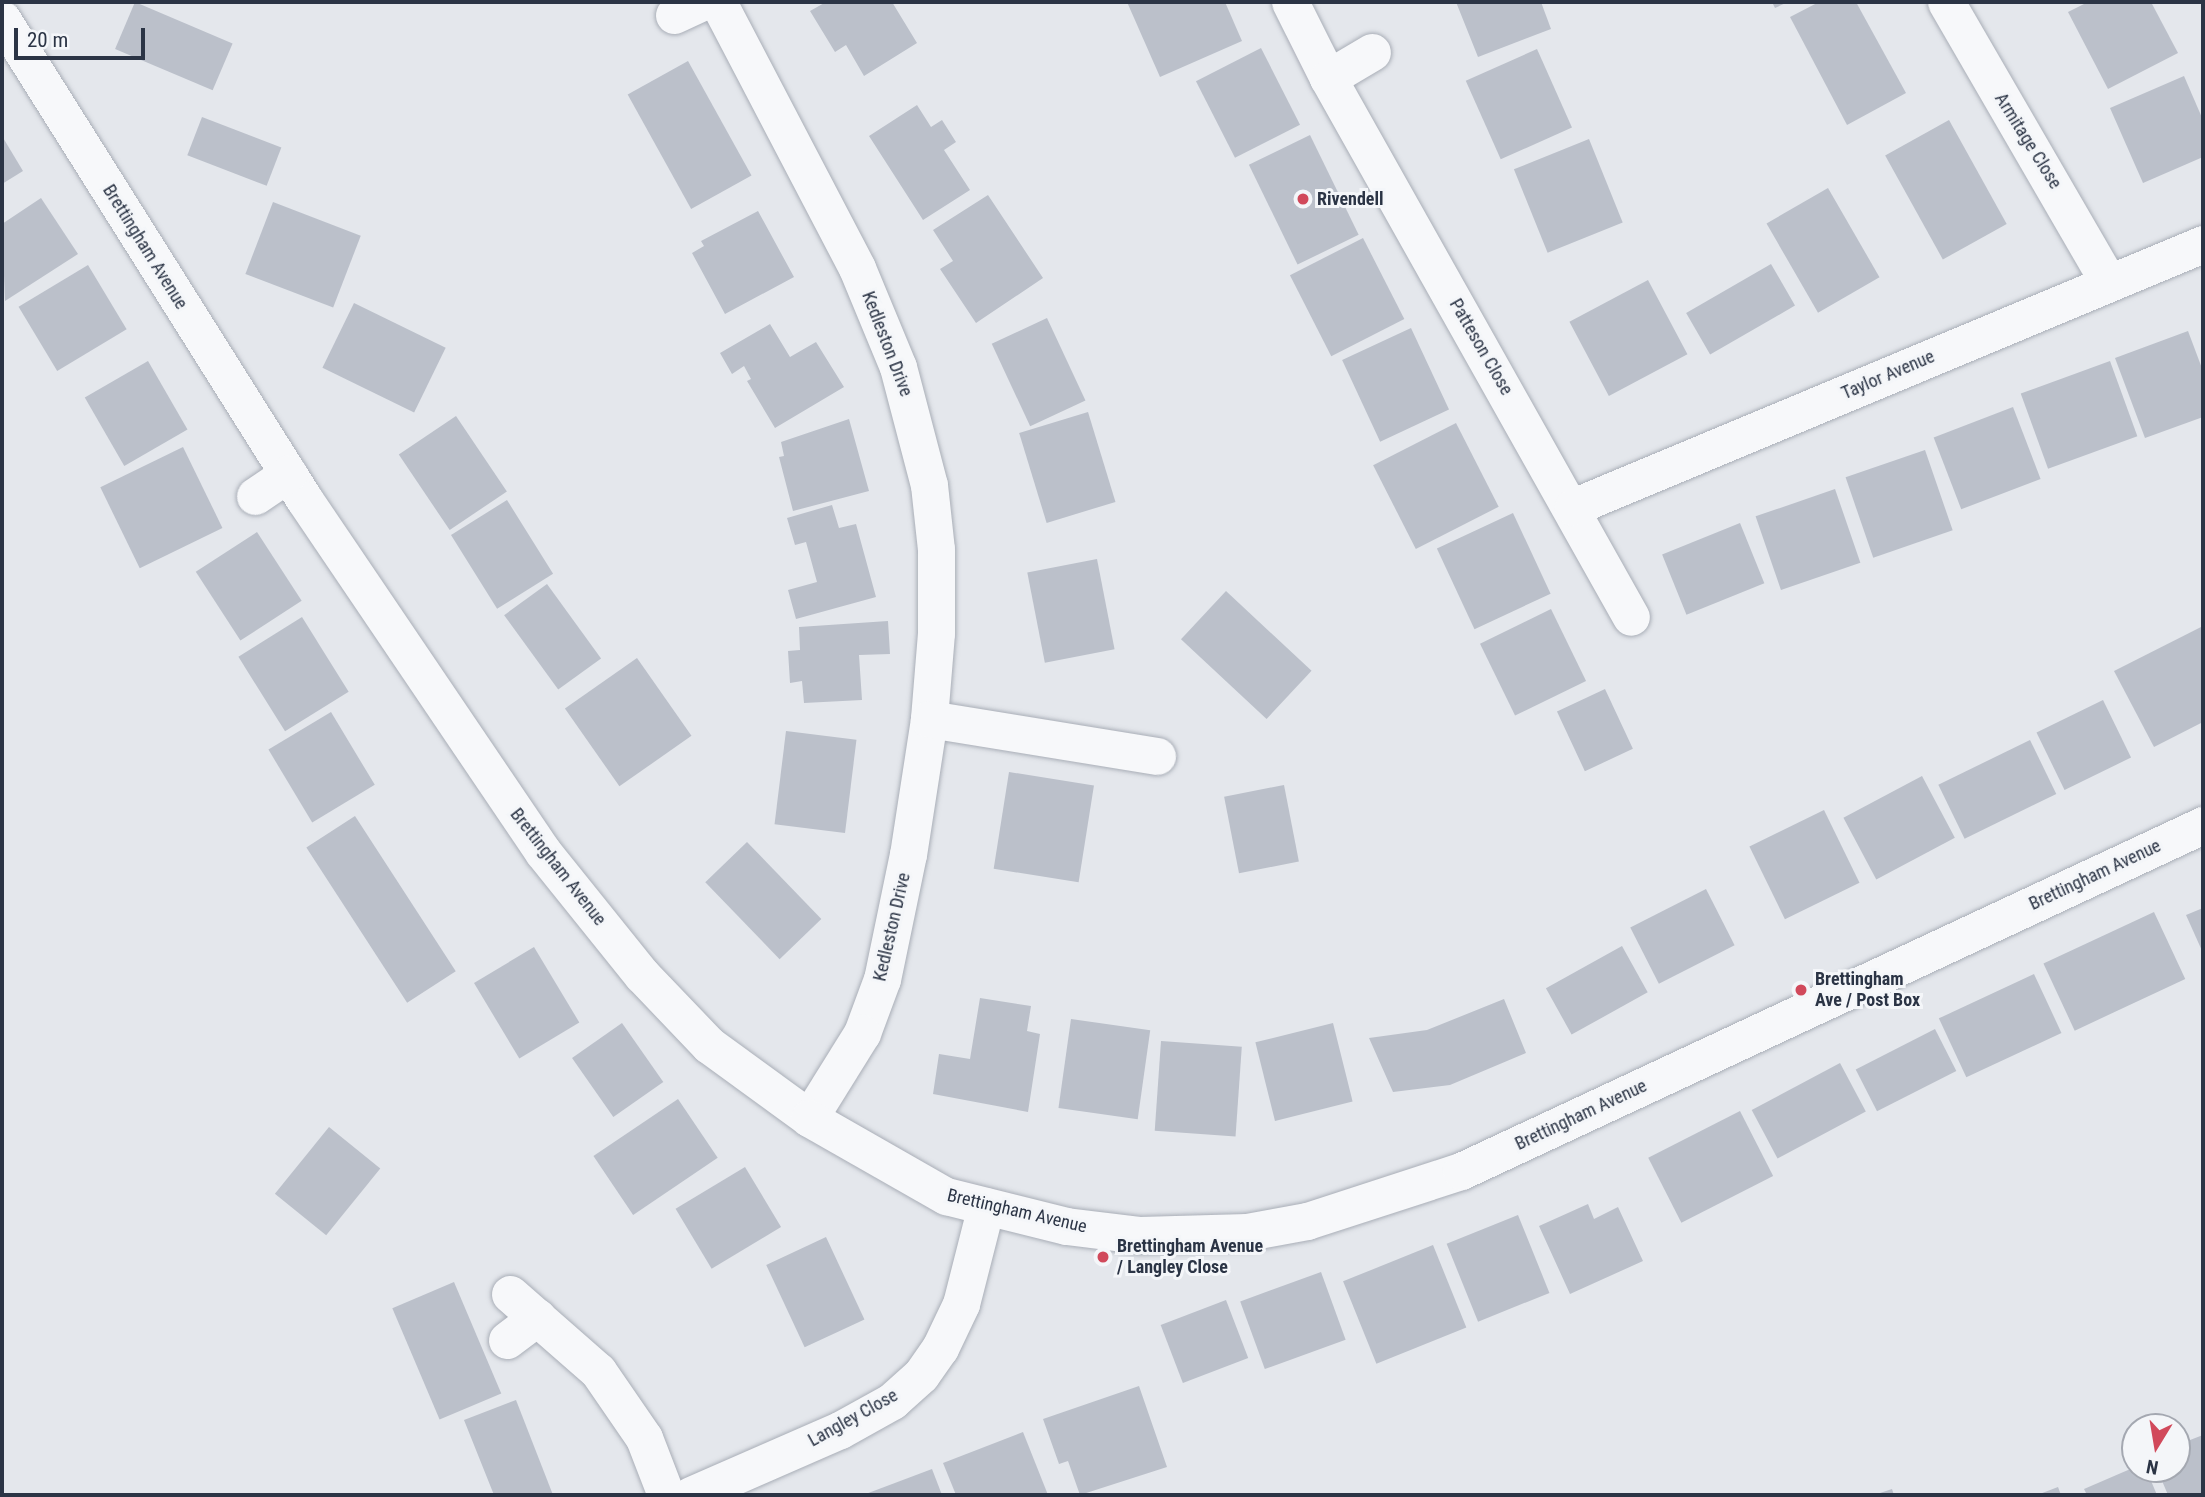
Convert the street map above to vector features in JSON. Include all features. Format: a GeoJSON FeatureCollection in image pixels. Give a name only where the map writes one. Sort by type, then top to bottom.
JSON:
{"type":"FeatureCollection","features":[{"type":"Feature","properties":{"kind":"street","name":"Kedleston Drive"},"geometry":{"type":"LineString","coordinates":[[718,2],[857,268],[914,422],[929,485],[936,549],[936,633],[929,719],[908,854],[882,979],[862,1033],[809,1118]]}},
{"type":"Feature","properties":{"kind":"street","name":"Patteson Close"},"geometry":{"type":"LineString","coordinates":[[1290,2],[1328,78],[1573,507],[1631,617]]}},
{"type":"Feature","properties":{"kind":"street","name":"Armitage Close"},"geometry":{"type":"LineString","coordinates":[[1946,2],[2108,282]]}},
{"type":"Feature","properties":{"kind":"street","name":"Brettingham Avenue"},"geometry":{"type":"LineString","coordinates":[[2,19],[288,474],[543,852],[642,975],[709,1045],[809,1118],[908,1179],[946,1196],[1066,1226],[1140,1236],[1247,1232],[1307,1221],[1461,1171],[2203,825]]}},
{"type":"Feature","properties":{"kind":"street"},"geometry":{"type":"LineString","coordinates":[[1328,78],[1372,52]]}},
{"type":"Feature","properties":{"kind":"street","name":"Taylor Avenue"},"geometry":{"type":"LineString","coordinates":[[1573,507],[2203,244]]}},
{"type":"Feature","properties":{"kind":"street"},"geometry":{"type":"LineString","coordinates":[[255,496],[288,474]]}},
{"type":"Feature","properties":{"kind":"street"},"geometry":{"type":"LineString","coordinates":[[929,719],[1157,756]]}},
{"type":"Feature","properties":{"kind":"street","name":"Langley Close"},"geometry":{"type":"LineString","coordinates":[[691,1495],[840,1430],[892,1401],[921,1375],[940,1348],[961,1304],[986,1206]]}},
{"type":"Feature","properties":{"kind":"street"},"geometry":{"type":"LineString","coordinates":[[507,1340],[524,1305],[598,1371],[644,1438],[666,1495]]}},
{"type":"Feature","properties":{"kind":"building"},"geometry":{"type":"Polygon","coordinates":[[[135,2],[233,43],[213,90],[115,49],[135,2]]]}},
{"type":"Feature","properties":{"kind":"building"},"geometry":{"type":"Polygon","coordinates":[[[826,2],[892,2],[917,43],[864,76],[846,45],[835,52],[810,11],[826,2]]]}},
{"type":"Feature","properties":{"kind":"building"},"geometry":{"type":"Polygon","coordinates":[[[1127,2],[1225,2],[1242,41],[1160,77],[1127,2]]]}},
{"type":"Feature","properties":{"kind":"building"},"geometry":{"type":"Polygon","coordinates":[[[1456,2],[1541,2],[1551,29],[1478,57],[1456,2]]]}},
{"type":"Feature","properties":{"kind":"building"},"geometry":{"type":"Polygon","coordinates":[[[1772,2],[1788,2],[1775,8],[1772,2]]]}},
{"type":"Feature","properties":{"kind":"building"},"geometry":{"type":"Polygon","coordinates":[[[1819,2],[1856,2],[1906,93],[1847,125],[1790,17],[1819,2]]]}},
{"type":"Feature","properties":{"kind":"building"},"geometry":{"type":"Polygon","coordinates":[[[2088,2],[2151,2],[2178,53],[2108,89],[2068,12],[2088,2]]]}},
{"type":"Feature","properties":{"kind":"building"},"geometry":{"type":"Polygon","coordinates":[[[1261,48],[1300,125],[1235,158],[1196,81],[1261,48]]]}},
{"type":"Feature","properties":{"kind":"building"},"geometry":{"type":"Polygon","coordinates":[[[1537,49],[1572,128],[1501,159],[1466,81],[1537,49]]]}},
{"type":"Feature","properties":{"kind":"building"},"geometry":{"type":"Polygon","coordinates":[[[688,61],[752,176],[691,209],[628,94],[688,61]]]}},
{"type":"Feature","properties":{"kind":"building"},"geometry":{"type":"Polygon","coordinates":[[[2184,76],[2203,120],[2203,157],[2143,183],[2110,108],[2184,76]]]}},
{"type":"Feature","properties":{"kind":"building"},"geometry":{"type":"Polygon","coordinates":[[[917,105],[931,127],[942,120],[956,142],[944,150],[970,190],[923,220],[869,136],[917,105]]]}},
{"type":"Feature","properties":{"kind":"building"},"geometry":{"type":"Polygon","coordinates":[[[202,117],[281,147],[267,186],[187,155],[202,117]]]}},
{"type":"Feature","properties":{"kind":"building"},"geometry":{"type":"Polygon","coordinates":[[[1949,120],[2007,224],[1943,259],[1885,155],[1949,120]]]}},
{"type":"Feature","properties":{"kind":"building","name":"Rivendell"},"geometry":{"type":"Polygon","coordinates":[[[1310,135],[1359,235],[1298,265],[1249,165],[1310,135]]]}},
{"type":"Feature","properties":{"kind":"building"},"geometry":{"type":"Polygon","coordinates":[[[2,136],[23,171],[2,184],[2,136]]]}},
{"type":"Feature","properties":{"kind":"building"},"geometry":{"type":"Polygon","coordinates":[[[1589,139],[1623,222],[1548,253],[1514,169],[1589,139]]]}},
{"type":"Feature","properties":{"kind":"building"},"geometry":{"type":"Polygon","coordinates":[[[1828,188],[1880,277],[1818,313],[1767,224],[1828,188]]]}},
{"type":"Feature","properties":{"kind":"building"},"geometry":{"type":"Polygon","coordinates":[[[988,195],[1043,278],[976,323],[940,269],[953,261],[933,230],[988,195]]]}},
{"type":"Feature","properties":{"kind":"building"},"geometry":{"type":"Polygon","coordinates":[[[41,198],[78,254],[5,301],[2,224],[41,198]]]}},
{"type":"Feature","properties":{"kind":"building"},"geometry":{"type":"Polygon","coordinates":[[[273,202],[361,236],[333,308],[245,274],[273,202]]]}},
{"type":"Feature","properties":{"kind":"building"},"geometry":{"type":"Polygon","coordinates":[[[758,211],[794,277],[725,314],[692,253],[704,246],[701,241],[758,211]]]}},
{"type":"Feature","properties":{"kind":"building"},"geometry":{"type":"Polygon","coordinates":[[[1363,238],[1404,319],[1331,356],[1290,275],[1363,238]]]}},
{"type":"Feature","properties":{"kind":"building"},"geometry":{"type":"Polygon","coordinates":[[[1771,264],[1795,306],[1710,355],[1686,313],[1771,264]]]}},
{"type":"Feature","properties":{"kind":"building"},"geometry":{"type":"Polygon","coordinates":[[[88,265],[127,329],[57,371],[19,307],[88,265]]]}},
{"type":"Feature","properties":{"kind":"building"},"geometry":{"type":"Polygon","coordinates":[[[1648,280],[1687,354],[1609,396],[1569,322],[1648,280]]]}},
{"type":"Feature","properties":{"kind":"building"},"geometry":{"type":"Polygon","coordinates":[[[354,303],[446,348],[414,412],[322,368],[354,303]]]}},
{"type":"Feature","properties":{"kind":"building"},"geometry":{"type":"Polygon","coordinates":[[[1047,318],[1085,400],[1030,426],[992,344],[1047,318]]]}},
{"type":"Feature","properties":{"kind":"building"},"geometry":{"type":"Polygon","coordinates":[[[770,324],[790,357],[816,342],[844,387],[775,428],[747,381],[751,379],[744,366],[732,374],[720,353],[770,324]]]}},
{"type":"Feature","properties":{"kind":"building"},"geometry":{"type":"Polygon","coordinates":[[[1411,328],[1449,410],[1380,442],[1342,360],[1411,328]]]}},
{"type":"Feature","properties":{"kind":"building"},"geometry":{"type":"Polygon","coordinates":[[[2188,331],[2203,371],[2203,417],[2145,438],[2115,358],[2188,331]]]}},
{"type":"Feature","properties":{"kind":"building"},"geometry":{"type":"Polygon","coordinates":[[[148,361],[188,429],[124,466],[85,398],[148,361]]]}},
{"type":"Feature","properties":{"kind":"building"},"geometry":{"type":"Polygon","coordinates":[[[2110,361],[2137,436],[2048,469],[2021,393],[2110,361]]]}},
{"type":"Feature","properties":{"kind":"building"},"geometry":{"type":"Polygon","coordinates":[[[2013,407],[2041,479],[1961,509],[1934,437],[2013,407]]]}},
{"type":"Feature","properties":{"kind":"building"},"geometry":{"type":"Polygon","coordinates":[[[1088,412],[1115,502],[1047,523],[1019,433],[1088,412]]]}},
{"type":"Feature","properties":{"kind":"building"},"geometry":{"type":"Polygon","coordinates":[[[456,416],[507,491],[450,530],[399,455],[456,416]]]}},
{"type":"Feature","properties":{"kind":"building"},"geometry":{"type":"Polygon","coordinates":[[[849,419],[869,491],[793,511],[779,457],[784,456],[781,442],[849,419]]]}},
{"type":"Feature","properties":{"kind":"building"},"geometry":{"type":"Polygon","coordinates":[[[1456,423],[1499,507],[1416,549],[1373,465],[1456,423]]]}},
{"type":"Feature","properties":{"kind":"building"},"geometry":{"type":"Polygon","coordinates":[[[183,447],[222,528],[140,568],[100,487],[183,447]]]}},
{"type":"Feature","properties":{"kind":"building"},"geometry":{"type":"Polygon","coordinates":[[[1925,450],[1953,530],[1873,558],[1846,477],[1925,450]]]}},
{"type":"Feature","properties":{"kind":"building"},"geometry":{"type":"Polygon","coordinates":[[[1835,489],[1860,563],[1781,590],[1756,516],[1835,489]]]}},
{"type":"Feature","properties":{"kind":"building"},"geometry":{"type":"Polygon","coordinates":[[[507,500],[553,574],[497,609],[451,535],[507,500]]]}},
{"type":"Feature","properties":{"kind":"building"},"geometry":{"type":"Polygon","coordinates":[[[832,505],[839,528],[856,524],[876,597],[796,619],[788,590],[817,582],[806,542],[795,545],[787,518],[832,505]]]}},
{"type":"Feature","properties":{"kind":"building"},"geometry":{"type":"Polygon","coordinates":[[[1513,513],[1551,594],[1474,629],[1437,548],[1513,513]]]}},
{"type":"Feature","properties":{"kind":"building"},"geometry":{"type":"Polygon","coordinates":[[[1740,523],[1764,583],[1686,615],[1662,554],[1740,523]]]}},
{"type":"Feature","properties":{"kind":"building"},"geometry":{"type":"Polygon","coordinates":[[[257,532],[302,601],[240,641],[196,572],[257,532]]]}},
{"type":"Feature","properties":{"kind":"building"},"geometry":{"type":"Polygon","coordinates":[[[1097,559],[1115,649],[1045,663],[1027,573],[1097,559]]]}},
{"type":"Feature","properties":{"kind":"building"},"geometry":{"type":"Polygon","coordinates":[[[547,584],[601,658],[558,690],[504,615],[547,584]]]}},
{"type":"Feature","properties":{"kind":"building"},"geometry":{"type":"Polygon","coordinates":[[[1226,591],[1312,671],[1267,719],[1181,639],[1226,591]]]}},
{"type":"Feature","properties":{"kind":"building"},"geometry":{"type":"Polygon","coordinates":[[[1551,609],[1586,681],[1515,716],[1480,644],[1551,609]]]}},
{"type":"Feature","properties":{"kind":"building"},"geometry":{"type":"Polygon","coordinates":[[[302,617],[349,692],[285,731],[238,657],[302,617]]]}},
{"type":"Feature","properties":{"kind":"building"},"geometry":{"type":"Polygon","coordinates":[[[888,621],[890,654],[859,655],[862,700],[804,703],[802,681],[790,683],[788,651],[800,650],[799,627],[888,621]]]}},
{"type":"Feature","properties":{"kind":"building"},"geometry":{"type":"Polygon","coordinates":[[[2203,626],[2203,722],[2154,747],[2114,671],[2203,626]]]}},
{"type":"Feature","properties":{"kind":"building"},"geometry":{"type":"Polygon","coordinates":[[[637,658],[691,736],[619,786],[565,708],[637,658]]]}},
{"type":"Feature","properties":{"kind":"building"},"geometry":{"type":"Polygon","coordinates":[[[1605,689],[1633,749],[1585,771],[1557,711],[1605,689]]]}},
{"type":"Feature","properties":{"kind":"building"},"geometry":{"type":"Polygon","coordinates":[[[2103,700],[2131,758],[2065,790],[2036,732],[2103,700]]]}},
{"type":"Feature","properties":{"kind":"building"},"geometry":{"type":"Polygon","coordinates":[[[331,712],[375,785],[312,822],[268,750],[331,712]]]}},
{"type":"Feature","properties":{"kind":"building"},"geometry":{"type":"Polygon","coordinates":[[[786,731],[856,740],[845,833],[775,824],[786,731]]]}},
{"type":"Feature","properties":{"kind":"building"},"geometry":{"type":"Polygon","coordinates":[[[2030,740],[2056,794],[1965,839],[1938,785],[2030,740]]]}},
{"type":"Feature","properties":{"kind":"building"},"geometry":{"type":"Polygon","coordinates":[[[1009,772],[1094,785],[1079,882],[994,869],[1009,772]]]}},
{"type":"Feature","properties":{"kind":"building"},"geometry":{"type":"Polygon","coordinates":[[[1922,776],[1955,838],[1876,880],[1843,818],[1922,776]]]}},
{"type":"Feature","properties":{"kind":"building"},"geometry":{"type":"Polygon","coordinates":[[[1284,785],[1299,862],[1239,873],[1224,797],[1284,785]]]}},
{"type":"Feature","properties":{"kind":"building"},"geometry":{"type":"Polygon","coordinates":[[[1824,810],[1860,883],[1785,919],[1749,846],[1824,810]]]}},
{"type":"Feature","properties":{"kind":"building"},"geometry":{"type":"Polygon","coordinates":[[[355,816],[456,971],[407,1003],[306,848],[355,816]]]}},
{"type":"Feature","properties":{"kind":"building"},"geometry":{"type":"Polygon","coordinates":[[[747,842],[821,919],[780,959],[705,882],[747,842]]]}},
{"type":"Feature","properties":{"kind":"building"},"geometry":{"type":"Polygon","coordinates":[[[1706,889],[1735,945],[1659,984],[1630,928],[1706,889]]]}},
{"type":"Feature","properties":{"kind":"building"},"geometry":{"type":"Polygon","coordinates":[[[2203,908],[2203,953],[2186,915],[2203,908]]]}},
{"type":"Feature","properties":{"kind":"building"},"geometry":{"type":"Polygon","coordinates":[[[2154,912],[2185,979],[2075,1031],[2043,964],[2154,912]]]}},
{"type":"Feature","properties":{"kind":"building"},"geometry":{"type":"Polygon","coordinates":[[[1622,946],[1648,992],[1572,1035],[1546,988],[1622,946]]]}},
{"type":"Feature","properties":{"kind":"building"},"geometry":{"type":"Polygon","coordinates":[[[534,947],[579,1022],[519,1058],[474,983],[534,947]]]}},
{"type":"Feature","properties":{"kind":"building"},"geometry":{"type":"Polygon","coordinates":[[[2034,974],[2061,1033],[1966,1077],[1939,1018],[2034,974]]]}},
{"type":"Feature","properties":{"kind":"building"},"geometry":{"type":"Polygon","coordinates":[[[980,998],[1031,1006],[1027,1031],[1040,1034],[1028,1112],[933,1094],[939,1054],[970,1059],[980,998]]]}},
{"type":"Feature","properties":{"kind":"building"},"geometry":{"type":"Polygon","coordinates":[[[1504,999],[1526,1053],[1450,1085],[1393,1092],[1369,1038],[1427,1030],[1504,999]]]}},
{"type":"Feature","properties":{"kind":"building"},"geometry":{"type":"Polygon","coordinates":[[[1071,1019],[1150,1030],[1138,1119],[1058,1108],[1071,1019]]]}},
{"type":"Feature","properties":{"kind":"building"},"geometry":{"type":"Polygon","coordinates":[[[622,1023],[663,1082],[613,1117],[572,1058],[622,1023]]]}},
{"type":"Feature","properties":{"kind":"building"},"geometry":{"type":"Polygon","coordinates":[[[1333,1023],[1353,1102],[1275,1121],[1255,1042],[1333,1023]]]}},
{"type":"Feature","properties":{"kind":"building"},"geometry":{"type":"Polygon","coordinates":[[[1935,1029],[1956,1071],[1877,1111],[1856,1069],[1935,1029]]]}},
{"type":"Feature","properties":{"kind":"building"},"geometry":{"type":"Polygon","coordinates":[[[1161,1041],[1242,1047],[1236,1136],[1155,1131],[1161,1041]]]}},
{"type":"Feature","properties":{"kind":"building"},"geometry":{"type":"Polygon","coordinates":[[[1840,1063],[1866,1112],[1778,1159],[1752,1110],[1840,1063]]]}},
{"type":"Feature","properties":{"kind":"building"},"geometry":{"type":"Polygon","coordinates":[[[678,1099],[718,1158],[633,1215],[593,1156],[678,1099]]]}},
{"type":"Feature","properties":{"kind":"building"},"geometry":{"type":"Polygon","coordinates":[[[1740,1111],[1773,1176],[1681,1223],[1648,1158],[1740,1111]]]}},
{"type":"Feature","properties":{"kind":"building"},"geometry":{"type":"Polygon","coordinates":[[[329,1127],[380,1169],[326,1235],[275,1194],[329,1127]]]}},
{"type":"Feature","properties":{"kind":"building"},"geometry":{"type":"Polygon","coordinates":[[[745,1167],[781,1227],[712,1269],[676,1209],[745,1167]]]}},
{"type":"Feature","properties":{"kind":"building"},"geometry":{"type":"Polygon","coordinates":[[[1588,1204],[1594,1219],[1618,1207],[1643,1261],[1570,1294],[1539,1226],[1588,1204]]]}},
{"type":"Feature","properties":{"kind":"building"},"geometry":{"type":"Polygon","coordinates":[[[1518,1215],[1549,1293],[1478,1322],[1447,1244],[1518,1215]]]}},
{"type":"Feature","properties":{"kind":"building"},"geometry":{"type":"Polygon","coordinates":[[[826,1237],[864,1319],[805,1347],[766,1265],[826,1237]]]}},
{"type":"Feature","properties":{"kind":"building"},"geometry":{"type":"Polygon","coordinates":[[[1433,1245],[1466,1328],[1376,1364],[1343,1281],[1433,1245]]]}},
{"type":"Feature","properties":{"kind":"building"},"geometry":{"type":"Polygon","coordinates":[[[1321,1272],[1346,1340],[1265,1369],[1240,1301],[1321,1272]]]}},
{"type":"Feature","properties":{"kind":"building"},"geometry":{"type":"Polygon","coordinates":[[[454,1282],[501,1393],[440,1420],[392,1308],[454,1282]]]}},
{"type":"Feature","properties":{"kind":"building"},"geometry":{"type":"Polygon","coordinates":[[[1226,1300],[1248,1358],[1183,1383],[1161,1325],[1226,1300]]]}},
{"type":"Feature","properties":{"kind":"building"},"geometry":{"type":"Polygon","coordinates":[[[1139,1386],[1167,1467],[1080,1495],[1068,1461],[1059,1464],[1043,1419],[1139,1386]]]}},
{"type":"Feature","properties":{"kind":"building"},"geometry":{"type":"Polygon","coordinates":[[[516,1400],[553,1495],[494,1495],[464,1420],[516,1400]]]}},
{"type":"Feature","properties":{"kind":"building"},"geometry":{"type":"Polygon","coordinates":[[[1023,1432],[1048,1495],[956,1495],[943,1463],[1023,1432]]]}},
{"type":"Feature","properties":{"kind":"building"},"geometry":{"type":"Polygon","coordinates":[[[2203,1435],[2203,1495],[2168,1495],[2163,1483],[2191,1483],[2191,1440],[2203,1435]]]}},
{"type":"Feature","properties":{"kind":"building"},"geometry":{"type":"Polygon","coordinates":[[[932,1469],[942,1495],[863,1495],[932,1469]]]}},
{"type":"Feature","properties":{"kind":"building"},"geometry":{"type":"Polygon","coordinates":[[[2121,1473],[2121,1483],[2152,1483],[2157,1495],[2087,1495],[2084,1489],[2121,1473]]]}},
{"type":"Feature","properties":{"kind":"building"},"geometry":{"type":"Polygon","coordinates":[[[2058,1487],[2061,1495],[2037,1495],[2058,1487]]]}},
{"type":"Feature","properties":{"kind":"building"},"geometry":{"type":"Polygon","coordinates":[[[1892,1489],[1894,1495],[1880,1493],[1892,1489]]]}},
{"type":"Feature","properties":{"kind":"place","name":"Rivendell"},"geometry":{"type":"Point","coordinates":[1303,199]}},
{"type":"Feature","properties":{"kind":"place","name":"Brettingham Ave / Post Box"},"geometry":{"type":"Point","coordinates":[1801,990]}},
{"type":"Feature","properties":{"kind":"place","name":"Brettingham Avenue / Langley Close"},"geometry":{"type":"Point","coordinates":[1103,1257]}}]}
